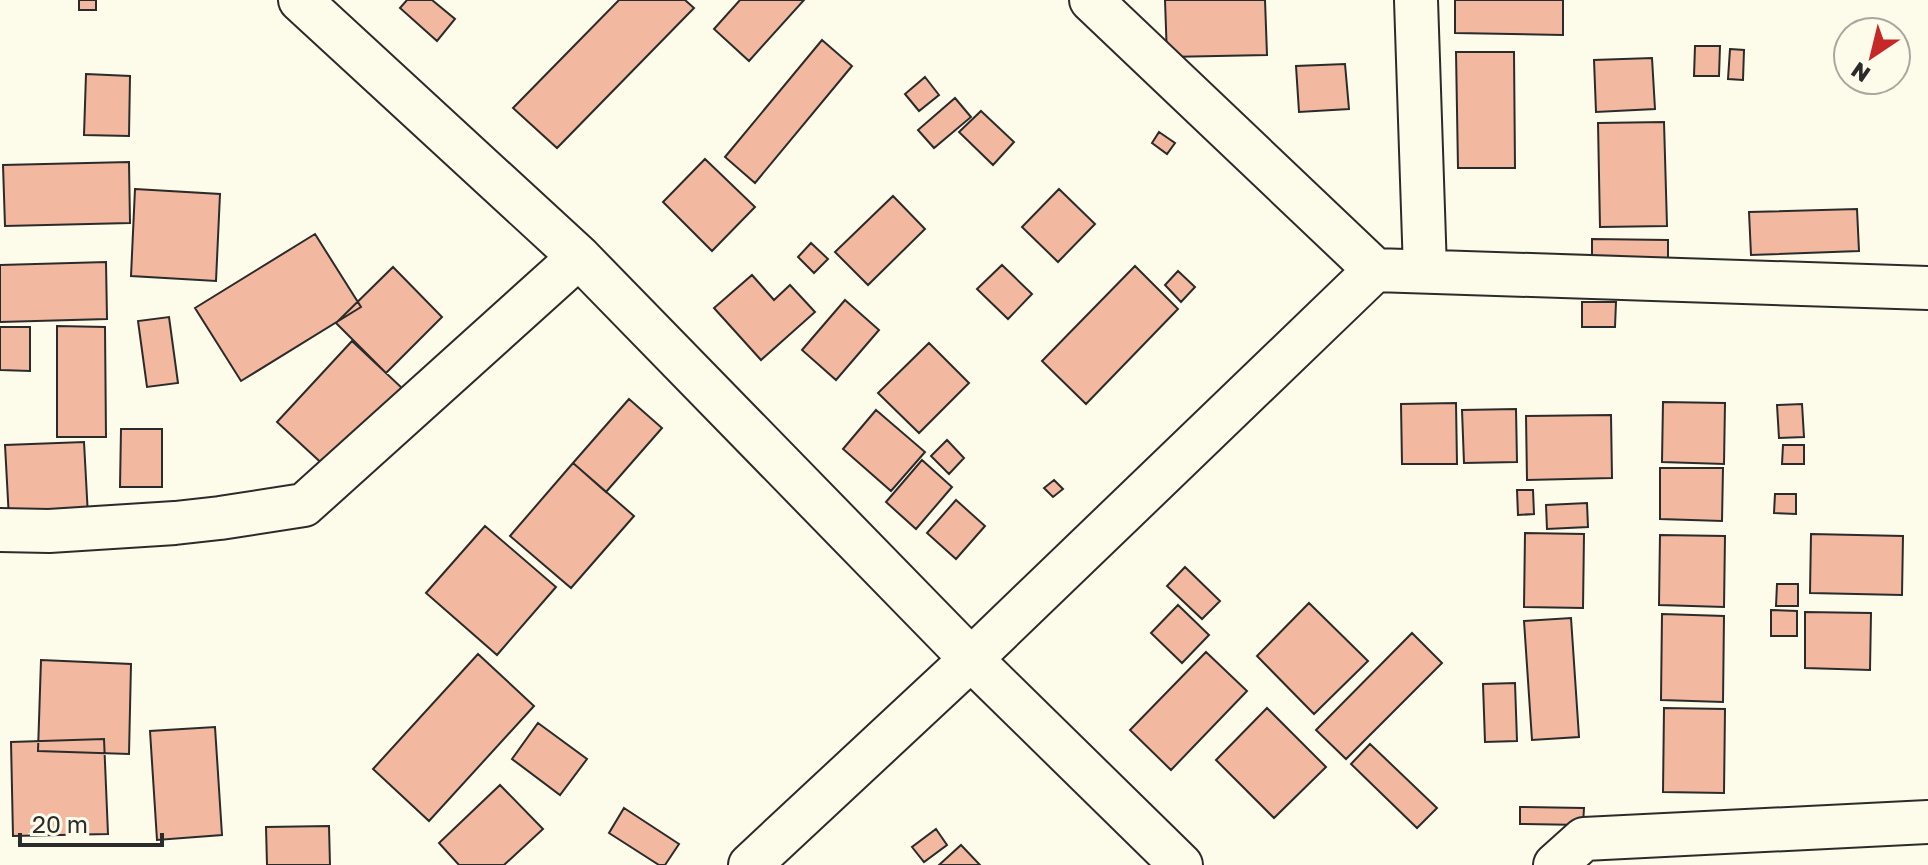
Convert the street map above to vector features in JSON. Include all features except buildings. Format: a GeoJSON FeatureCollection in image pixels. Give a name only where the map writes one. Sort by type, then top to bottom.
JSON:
{"type":"FeatureCollection","features":[{"type":"Feature","properties":{"kind":"street"},"geometry":{"type":"LineString","coordinates":[[300,0],[579,257],[971,659],[1181,865]]}},
{"type":"Feature","properties":{"kind":"street"},"geometry":{"type":"LineString","coordinates":[[1091,0],[1375,270],[1928,288]]}},
{"type":"Feature","properties":{"kind":"street"},"geometry":{"type":"LineString","coordinates":[[1416,0],[1425,270]]}},
{"type":"Feature","properties":{"kind":"street"},"geometry":{"type":"LineString","coordinates":[[0,530],[49,531],[175,523],[304,505],[579,257]]}},
{"type":"Feature","properties":{"kind":"street"},"geometry":{"type":"LineString","coordinates":[[750,865],[971,659],[1375,270]]}},
{"type":"Feature","properties":{"kind":"street"},"geometry":{"type":"LineString","coordinates":[[1555,865],[1584,839],[1928,822]]}}]}
